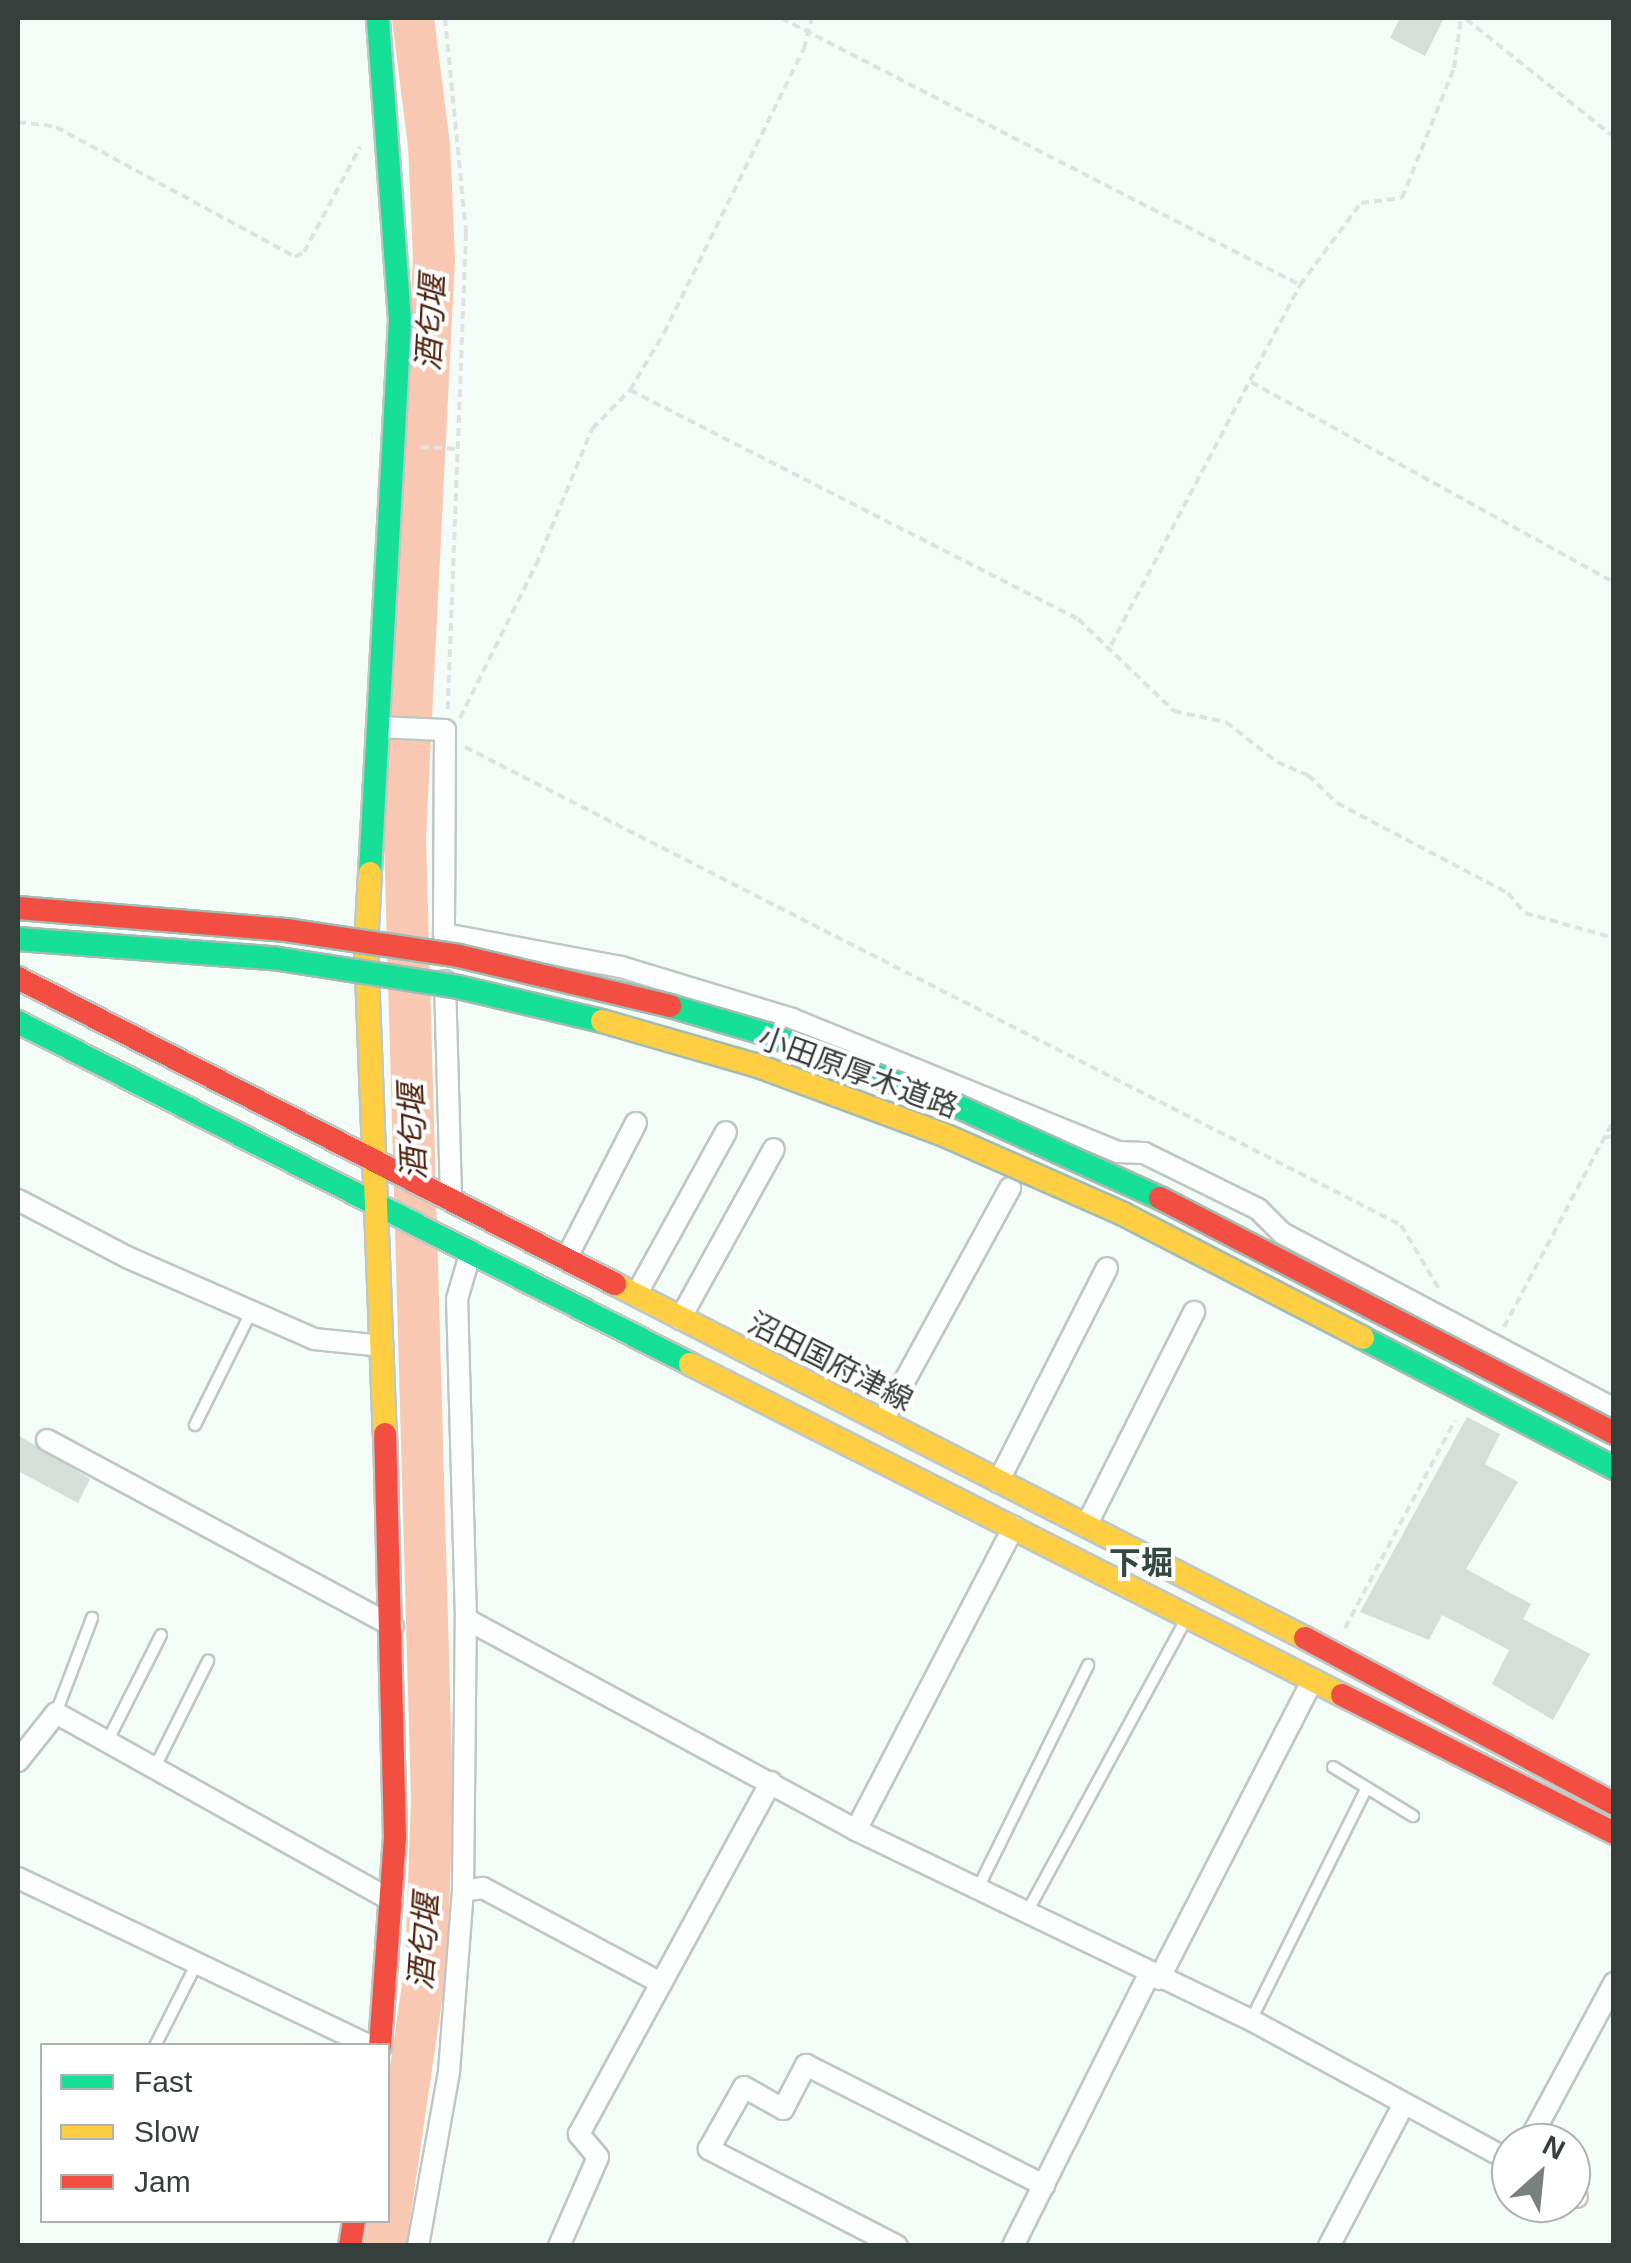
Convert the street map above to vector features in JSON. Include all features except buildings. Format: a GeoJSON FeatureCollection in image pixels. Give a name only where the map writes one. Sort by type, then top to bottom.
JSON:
{"type":"FeatureCollection","features":[{"type":"Feature","properties":{"kind":"main road"},"geometry":{"type":"LineString","coordinates":[[378,18],[398,240],[393,444],[366,946],[383,1205],[393,1626],[392,1902],[380,2043]]}},
{"type":"Feature","properties":{"kind":"main road","name":"小田原厚木道路"},"geometry":{"type":"LineString","coordinates":[[18,908],[286,930],[459,956],[602,986],[767,1034],[957,1106],[1138,1187],[1614,1432]]}},
{"type":"Feature","properties":{"kind":"main road","name":"小田原厚木道路"},"geometry":{"type":"LineString","coordinates":[[18,940],[273,958],[458,987],[594,1018],[758,1066],[942,1134],[1123,1214],[1614,1468]]}},
{"type":"Feature","properties":{"kind":"main road","name":"沼田国府津線"},"geometry":{"type":"LineString","coordinates":[[18,978],[1086,1526],[1614,1804]]}},
{"type":"Feature","properties":{"kind":"main road"},"geometry":{"type":"LineString","coordinates":[[18,1022],[1614,1833]]}},
{"type":"Feature","properties":{"kind":"street"},"geometry":{"type":"LineString","coordinates":[[376,727],[446,734],[443,1195]]}},
{"type":"Feature","properties":{"kind":"street"},"geometry":{"type":"LineString","coordinates":[[444,934],[621,967],[792,1019],[1118,1152],[1144,1153],[1258,1209],[1282,1233],[1614,1409]]}},
{"type":"Feature","properties":{"kind":"street"},"geometry":{"type":"LineString","coordinates":[[566,1258],[636,1123]]}},
{"type":"Feature","properties":{"kind":"street"},"geometry":{"type":"LineString","coordinates":[[636,1295],[726,1132]]}},
{"type":"Feature","properties":{"kind":"street"},"geometry":{"type":"LineString","coordinates":[[680,1319],[774,1149]]}},
{"type":"Feature","properties":{"kind":"street"},"geometry":{"type":"LineString","coordinates":[[882,1422],[1010,1188]]}},
{"type":"Feature","properties":{"kind":"street"},"geometry":{"type":"LineString","coordinates":[[18,1200],[129,1258],[314,1339],[384,1346]]}},
{"type":"Feature","properties":{"kind":"street"},"geometry":{"type":"LineString","coordinates":[[418,2246],[449,2072],[463,1891],[466,1619],[457,1299],[472,1251]]}},
{"type":"Feature","properties":{"kind":"street"},"geometry":{"type":"LineString","coordinates":[[998,1482],[1107,1268]]}},
{"type":"Feature","properties":{"kind":"street"},"geometry":{"type":"LineString","coordinates":[[1086,1526],[1194,1312]]}},
{"type":"Feature","properties":{"kind":"street"},"geometry":{"type":"LineString","coordinates":[[47,1440],[393,1626]]}},
{"type":"Feature","properties":{"kind":"street"},"geometry":{"type":"LineString","coordinates":[[856,1830],[1014,1527]]}},
{"type":"Feature","properties":{"kind":"street"},"geometry":{"type":"LineString","coordinates":[[466,1619],[856,1830],[976,1892],[1251,2020],[1491,2150]]}},
{"type":"Feature","properties":{"kind":"street"},"geometry":{"type":"LineString","coordinates":[[1013,2246],[1313,1679]]}},
{"type":"Feature","properties":{"kind":"street"},"geometry":{"type":"LineString","coordinates":[[18,1761],[56,1713],[392,1902]]}},
{"type":"Feature","properties":{"kind":"street"},"geometry":{"type":"LineString","coordinates":[[559,2246],[598,2157],[579,2134],[657,1981],[771,1782]]}},
{"type":"Feature","properties":{"kind":"street"},"geometry":{"type":"LineString","coordinates":[[18,1878],[365,2043]]}},
{"type":"Feature","properties":{"kind":"street"},"geometry":{"type":"LineString","coordinates":[[463,1891],[484,1888],[657,1981]]}},
{"type":"Feature","properties":{"kind":"street"},"geometry":{"type":"LineString","coordinates":[[1539,2123],[1614,1983]]}},
{"type":"Feature","properties":{"kind":"street"},"geometry":{"type":"LineString","coordinates":[[897,2246],[709,2148],[744,2087],[782,2109],[806,2065],[1044,2185]]}},
{"type":"Feature","properties":{"kind":"street"},"geometry":{"type":"LineString","coordinates":[[1329,2246],[1404,2104]]}},
{"type":"Feature","properties":{"kind":"lane"},"geometry":{"type":"LineString","coordinates":[[195,1425],[252,1310]]}},
{"type":"Feature","properties":{"kind":"lane"},"geometry":{"type":"LineString","coordinates":[[1026,1915],[1188,1616]]}},
{"type":"Feature","properties":{"kind":"lane"},"geometry":{"type":"LineString","coordinates":[[56,1713],[92,1618]]}},
{"type":"Feature","properties":{"kind":"lane"},"geometry":{"type":"LineString","coordinates":[[108,1742],[161,1635]]}},
{"type":"Feature","properties":{"kind":"lane"},"geometry":{"type":"LineString","coordinates":[[154,1768],[208,1661]]}},
{"type":"Feature","properties":{"kind":"lane"},"geometry":{"type":"LineString","coordinates":[[976,1892],[1088,1664]]}},
{"type":"Feature","properties":{"kind":"lane"},"geometry":{"type":"LineString","coordinates":[[1333,1768],[1413,1816]]}},
{"type":"Feature","properties":{"kind":"lane"},"geometry":{"type":"LineString","coordinates":[[1251,2020],[1366,1788]]}},
{"type":"Feature","properties":{"kind":"lane"},"geometry":{"type":"LineString","coordinates":[[156,2043],[197,1962]]}},
{"type":"Feature","properties":{"kind":"path"},"geometry":{"type":"LineString","coordinates":[[445,18],[465,182],[446,734]]}},
{"type":"Feature","properties":{"kind":"path"},"geometry":{"type":"LineString","coordinates":[[782,18],[1300,285]]}},
{"type":"Feature","properties":{"kind":"path"},"geometry":{"type":"LineString","coordinates":[[446,734],[536,565],[592,430],[630,390],[747,167],[804,49],[812,18]]}},
{"type":"Feature","properties":{"kind":"path"},"geometry":{"type":"LineString","coordinates":[[1111,645],[1300,285],[1361,203],[1402,198],[1454,68],[1464,18],[1614,136]]}},
{"type":"Feature","properties":{"kind":"path"},"geometry":{"type":"LineString","coordinates":[[18,122],[56,127],[295,257],[304,252],[362,144]]}},
{"type":"Feature","properties":{"kind":"path"},"geometry":{"type":"LineString","coordinates":[[1251,382],[1614,582]]}},
{"type":"Feature","properties":{"kind":"path"},"geometry":{"type":"LineString","coordinates":[[630,390],[1078,619],[1111,645],[1120,663],[1174,711],[1226,722],[1277,762],[1308,775],[1338,804],[1508,893],[1542,922],[1614,938]]}},
{"type":"Feature","properties":{"kind":"path"},"geometry":{"type":"LineString","coordinates":[[393,444],[456,449]]}},
{"type":"Feature","properties":{"kind":"path"},"geometry":{"type":"LineString","coordinates":[[446,734],[1402,1225],[1442,1293]]}},
{"type":"Feature","properties":{"kind":"path"},"geometry":{"type":"LineString","coordinates":[[1604,1138],[1614,1136]]}},
{"type":"Feature","properties":{"kind":"waterway","name":"酒匂堰"},"geometry":{"type":"LineString","coordinates":[[390,2212],[426,1965],[432,1798],[405,839],[434,258],[429,145],[413,18]]}},
{"type":"Feature","properties":{"kind":"waterway","name":"酒匂堰"},"geometry":{"type":"LineString","coordinates":[[385,2246],[388,2223]]}},
{"type":"Feature","properties":{"kind":"traffic: fast"},"geometry":{"type":"LineString","coordinates":[[370,873],[400,320],[378,18]]}},
{"type":"Feature","properties":{"kind":"traffic: fast"},"geometry":{"type":"LineString","coordinates":[[18,939],[273,958],[458,987],[602,1021]]}},
{"type":"Feature","properties":{"kind":"traffic: fast"},"geometry":{"type":"LineString","coordinates":[[670,1006],[767,1034],[957,1106],[1160,1198]]}},
{"type":"Feature","properties":{"kind":"traffic: fast"},"geometry":{"type":"LineString","coordinates":[[18,1022],[690,1364]]}},
{"type":"Feature","properties":{"kind":"traffic: fast"},"geometry":{"type":"LineString","coordinates":[[1363,1338],[1614,1468]]}},
{"type":"Feature","properties":{"kind":"traffic: slow"},"geometry":{"type":"LineString","coordinates":[[370,873],[366,946],[385,1434]]}},
{"type":"Feature","properties":{"kind":"traffic: slow"},"geometry":{"type":"LineString","coordinates":[[602,1021],[758,1066],[942,1134],[1123,1214],[1363,1338]]}},
{"type":"Feature","properties":{"kind":"traffic: slow"},"geometry":{"type":"LineString","coordinates":[[615,1284],[1305,1638]]}},
{"type":"Feature","properties":{"kind":"traffic: slow"},"geometry":{"type":"LineString","coordinates":[[690,1364],[1342,1695]]}},
{"type":"Feature","properties":{"kind":"traffic: jam"},"geometry":{"type":"LineString","coordinates":[[18,908],[286,930],[459,956],[670,1006]]}},
{"type":"Feature","properties":{"kind":"traffic: jam"},"geometry":{"type":"LineString","coordinates":[[18,978],[615,1284]]}},
{"type":"Feature","properties":{"kind":"traffic: jam"},"geometry":{"type":"LineString","coordinates":[[1160,1198],[1614,1433]]}},
{"type":"Feature","properties":{"kind":"traffic: jam"},"geometry":{"type":"LineString","coordinates":[[380,2043],[395,1838],[385,1434]]}},
{"type":"Feature","properties":{"kind":"traffic: jam"},"geometry":{"type":"LineString","coordinates":[[1305,1638],[1614,1804]]}},
{"type":"Feature","properties":{"kind":"traffic: jam"},"geometry":{"type":"LineString","coordinates":[[1342,1695],[1614,1833]]}},
{"type":"Feature","properties":{"kind":"traffic: jam"},"geometry":{"type":"LineString","coordinates":[[350,2246],[354,2223]]}},
{"type":"Feature","properties":{"kind":"district","name":"下堀"},"geometry":{"type":"Point","coordinates":[1141,1563]}}]}
